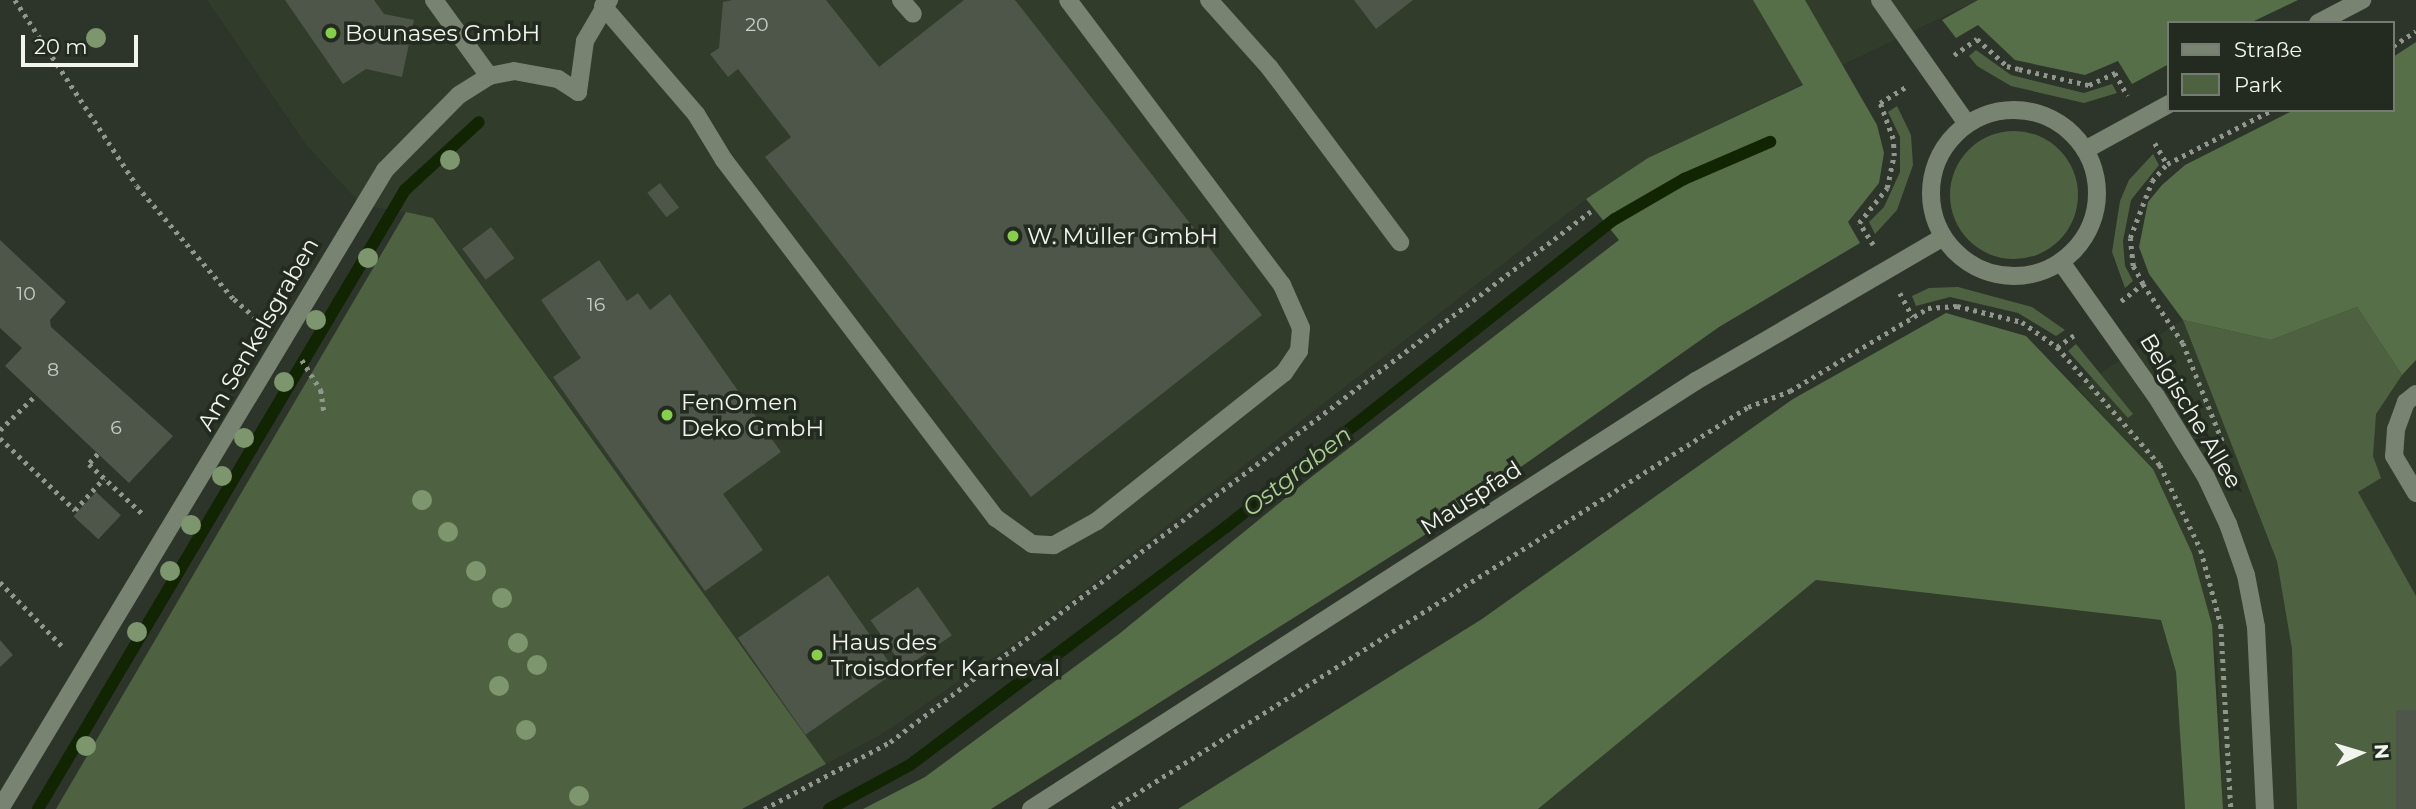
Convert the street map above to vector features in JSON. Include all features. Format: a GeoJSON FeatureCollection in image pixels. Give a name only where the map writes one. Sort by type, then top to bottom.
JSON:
{"type":"FeatureCollection","features":[{"type":"Feature","properties":{"kind":"street"},"geometry":{"type":"LineString","coordinates":[[434,0],[489,76]]}},
{"type":"Feature","properties":{"kind":"street"},"geometry":{"type":"LineString","coordinates":[[606,3],[696,114],[724,160],[996,518],[1032,544],[1054,545],[1097,521],[1284,373],[1298,351],[1301,328],[1282,285],[1068,0]]}},
{"type":"Feature","properties":{"kind":"street"},"geometry":{"type":"LineString","coordinates":[[1209,0],[1269,67],[1400,242]]}},
{"type":"Feature","properties":{"kind":"street"},"geometry":{"type":"LineString","coordinates":[[1880,0],[1966,124]]}},
{"type":"Feature","properties":{"kind":"street"},"geometry":{"type":"LineString","coordinates":[[2322,21],[2362,0]]}},
{"type":"Feature","properties":{"kind":"street","name":"Am Senkelsgraben"},"geometry":{"type":"LineString","coordinates":[[0,809],[86,671],[385,170],[459,95],[489,76],[514,71],[558,79],[578,92],[584,41],[606,3]]}},
{"type":"Feature","properties":{"kind":"street"},"geometry":{"type":"LineString","coordinates":[[2085,150],[2168,105]]}},
{"type":"Feature","properties":{"kind":"street"},"geometry":{"type":"LineString","coordinates":[[2009,110],[2031,111],[2053,119],[2085,150],[2095,173],[2095,211],[2079,245],[2061,262],[2036,274],[2010,277],[1983,271],[1960,257],[1942,237],[1933,213],[1931,188],[1936,163],[1948,141],[1966,124],[2009,110]]}},
{"type":"Feature","properties":{"kind":"street","name":"Mauspfad"},"geometry":{"type":"LineString","coordinates":[[1031,809],[1696,382],[1942,237]]}},
{"type":"Feature","properties":{"kind":"street","name":"Belgische Allee"},"geometry":{"type":"LineString","coordinates":[[2061,262],[2102,315],[2206,477],[2246,575],[2261,680],[2265,809]]}},
{"type":"Feature","properties":{"kind":"street"},"geometry":{"type":"LineString","coordinates":[[2416,394],[2406,402],[2396,429],[2394,456],[2416,493]]}},
{"type":"Feature","properties":{"kind":"path"},"geometry":{"type":"LineString","coordinates":[[15,0],[137,186],[234,299],[284,342],[312,373],[321,390],[324,411]]}},
{"type":"Feature","properties":{"kind":"path"},"geometry":{"type":"LineString","coordinates":[[2395,45],[2416,31]]}},
{"type":"Feature","properties":{"kind":"path"},"geometry":{"type":"LineString","coordinates":[[2057,347],[2143,284],[2133,266],[2130,239],[2152,181],[2167,164],[2268,112]]}},
{"type":"Feature","properties":{"kind":"path"},"geometry":{"type":"LineString","coordinates":[[764,809],[890,742],[1591,211]]}},
{"type":"Feature","properties":{"kind":"path"},"geometry":{"type":"LineString","coordinates":[[1112,809],[1748,407],[1790,391],[1928,308],[1957,306],[2022,322],[2057,347],[2160,465],[2201,550],[2221,625],[2231,809]]}},
{"type":"Feature","properties":{"kind":"path"},"geometry":{"type":"LineString","coordinates":[[0,430],[36,395]]}},
{"type":"Feature","properties":{"kind":"path"},"geometry":{"type":"LineString","coordinates":[[0,438],[75,510],[104,478]]}},
{"type":"Feature","properties":{"kind":"path"},"geometry":{"type":"LineString","coordinates":[[98,454],[89,464],[166,536]]}},
{"type":"Feature","properties":{"kind":"path"},"geometry":{"type":"LineString","coordinates":[[0,582],[86,671]]}},
{"type":"Feature","properties":{"kind":"path"},"geometry":{"type":"LineString","coordinates":[[0,597],[8,591]]}},
{"type":"Feature","properties":{"kind":"shaded area"},"geometry":{"type":"Polygon","coordinates":[[[207,0],[1978,0],[1648,158],[1586,199],[1028,634],[882,734],[826,764],[434,218],[362,205],[307,146],[207,0]]]}},
{"type":"Feature","properties":{"kind":"shaded area"},"geometry":{"type":"Polygon","coordinates":[[[2357,307],[2402,374],[2416,360],[2416,809],[2223,809],[2217,657],[2192,553],[2153,469],[2077,388],[2183,320],[2271,340],[2357,307]]]}},
{"type":"Feature","properties":{"kind":"shaded area"},"geometry":{"type":"Polygon","coordinates":[[[1816,580],[2161,620],[2176,672],[2185,809],[1538,809],[1816,580]]]}},
{"type":"Feature","properties":{"kind":"green space"},"geometry":{"type":"Polygon","coordinates":[[[1753,0],[1805,0],[1877,125],[1884,153],[1879,183],[1848,222],[1860,243],[1719,327],[1423,536],[991,809],[863,809],[925,777],[1119,634],[1310,478],[1619,240],[1586,199],[1648,158],[1803,85],[1753,0]]]}},
{"type":"Feature","properties":{"kind":"green space"},"geometry":{"type":"Polygon","coordinates":[[[1978,0],[2298,0],[2254,21],[2168,21],[2168,65],[2132,84],[2118,61],[2085,75],[2015,60],[1978,25],[1956,38],[1942,20],[1978,0]]]}},
{"type":"Feature","properties":{"kind":"green space"},"geometry":{"type":"Polygon","coordinates":[[[2416,42],[2416,360],[2402,375],[2357,307],[2271,340],[2183,320],[2149,274],[2139,247],[2148,202],[2162,185],[2185,165],[2290,112],[2395,112],[2395,56],[2416,42]]]}},
{"type":"Feature","properties":{"kind":"green space"},"geometry":{"type":"Polygon","coordinates":[[[1976,50],[2011,75],[2084,93],[2112,84],[2117,93],[2084,103],[2011,86],[1977,66],[1969,56],[1976,50]]]}},
{"type":"Feature","properties":{"kind":"green space"},"geometry":{"type":"Polygon","coordinates":[[[1897,106],[1911,135],[1913,165],[1897,210],[1875,234],[1869,222],[1884,207],[1900,172],[1900,137],[1888,112],[1897,106]]]}},
{"type":"Feature","properties":{"kind":"green space"},"geometry":{"type":"Polygon","coordinates":[[[2014,131],[2038,136],[2059,150],[2073,171],[2078,195],[2073,219],[2059,240],[2038,254],[2014,259],[1990,254],[1969,240],[1955,219],[1950,195],[1955,171],[1969,150],[1990,136],[2014,131]]]}},
{"type":"Feature","properties":{"kind":"green space"},"geometry":{"type":"Polygon","coordinates":[[[2153,154],[2159,165],[2131,200],[2123,241],[2125,266],[2133,281],[2125,288],[2112,252],[2120,201],[2129,180],[2153,154]]]}},
{"type":"Feature","properties":{"kind":"green space"},"geometry":{"type":"Polygon","coordinates":[[[406,212],[433,218],[826,764],[742,809],[56,809],[406,212]]]}},
{"type":"Feature","properties":{"kind":"green space"},"geometry":{"type":"Polygon","coordinates":[[[1958,287],[2032,307],[2065,330],[2056,336],[2018,313],[1950,297],[1916,306],[1912,296],[1929,288],[1958,287]]]}},
{"type":"Feature","properties":{"kind":"green space"},"geometry":{"type":"Polygon","coordinates":[[[2357,307],[2402,375],[2376,414],[2373,456],[2381,478],[2358,492],[2416,596],[2416,809],[2297,809],[2292,649],[2277,561],[2183,320],[2271,340],[2357,307]]]}},
{"type":"Feature","properties":{"kind":"green space"},"geometry":{"type":"Polygon","coordinates":[[[1946,313],[2026,336],[2153,469],[2192,553],[2212,625],[2223,809],[2185,809],[2176,672],[2161,620],[1816,580],[1538,809],[1178,809],[1482,619],[1793,399],[1946,313]]]}},
{"type":"Feature","properties":{"kind":"green space"},"geometry":{"type":"Polygon","coordinates":[[[2076,344],[2133,414],[2128,418],[2068,351],[2076,344]]]}},
{"type":"Feature","properties":{"kind":"building"},"geometry":{"type":"Polygon","coordinates":[[[285,0],[374,0],[384,14],[414,20],[402,77],[366,69],[343,84],[285,0]]]}},
{"type":"Feature","properties":{"kind":"building","name":"W. Müller GmbH"},"geometry":{"type":"Polygon","coordinates":[[[826,0],[879,67],[964,0],[1015,0],[1262,315],[1031,497],[765,157],[791,137],[738,69],[728,77],[710,54],[719,48],[723,2],[826,0]]]}},
{"type":"Feature","properties":{"kind":"building"},"geometry":{"type":"Polygon","coordinates":[[[1354,0],[1413,0],[1376,29],[1354,0]]]}},
{"type":"Feature","properties":{"kind":"building"},"geometry":{"type":"Polygon","coordinates":[[[660,183],[679,207],[666,217],[647,193],[660,183]]]}},
{"type":"Feature","properties":{"kind":"building"},"geometry":{"type":"Polygon","coordinates":[[[491,227],[514,258],[486,280],[462,249],[491,227]]]}},
{"type":"Feature","properties":{"kind":"building"},"geometry":{"type":"Polygon","coordinates":[[[0,240],[66,302],[50,320],[51,327],[173,436],[129,483],[5,366],[22,348],[0,328],[0,240]]]}},
{"type":"Feature","properties":{"kind":"building","name":"FenOmen Deko GmbH"},"geometry":{"type":"Polygon","coordinates":[[[599,260],[627,301],[638,293],[650,310],[670,294],[781,452],[723,494],[763,550],[705,591],[553,377],[581,358],[541,300],[599,260]]]}},
{"type":"Feature","properties":{"kind":"building"},"geometry":{"type":"Polygon","coordinates":[[[96,492],[121,515],[98,539],[73,516],[96,492]]]}},
{"type":"Feature","properties":{"kind":"building","name":"Haus des Troisdorfer Karneval"},"geometry":{"type":"Polygon","coordinates":[[[828,575],[896,672],[806,735],[738,638],[828,575]]]}},
{"type":"Feature","properties":{"kind":"building"},"geometry":{"type":"Polygon","coordinates":[[[918,587],[952,635],[904,669],[870,620],[918,587]]]}},
{"type":"Feature","properties":{"kind":"building"},"geometry":{"type":"Polygon","coordinates":[[[0,640],[13,655],[0,667],[0,640]]]}},
{"type":"Feature","properties":{"kind":"building"},"geometry":{"type":"Polygon","coordinates":[[[2396,710],[2416,710],[2416,809],[2396,809],[2396,710]]]}},
{"type":"Feature","properties":{"kind":"waterway"},"geometry":{"type":"LineString","coordinates":[[38,809],[405,190],[479,122]]}},
{"type":"Feature","properties":{"kind":"waterway","name":"Ostgraben"},"geometry":{"type":"LineString","coordinates":[[829,809],[910,765],[1226,527],[1615,219],[1684,179],[1770,142]]}},
{"type":"Feature","properties":{"kind":"place","name":"Bounases GmbH"},"geometry":{"type":"Point","coordinates":[331,33]}},
{"type":"Feature","properties":{"kind":"place","name":"W. Müller GmbH"},"geometry":{"type":"Point","coordinates":[1013,236]}},
{"type":"Feature","properties":{"kind":"place","name":"FenOmen Deko GmbH"},"geometry":{"type":"Point","coordinates":[667,415]}},
{"type":"Feature","properties":{"kind":"place","name":"Haus des Troisdorfer Karneval"},"geometry":{"type":"Point","coordinates":[817,655]}}]}
